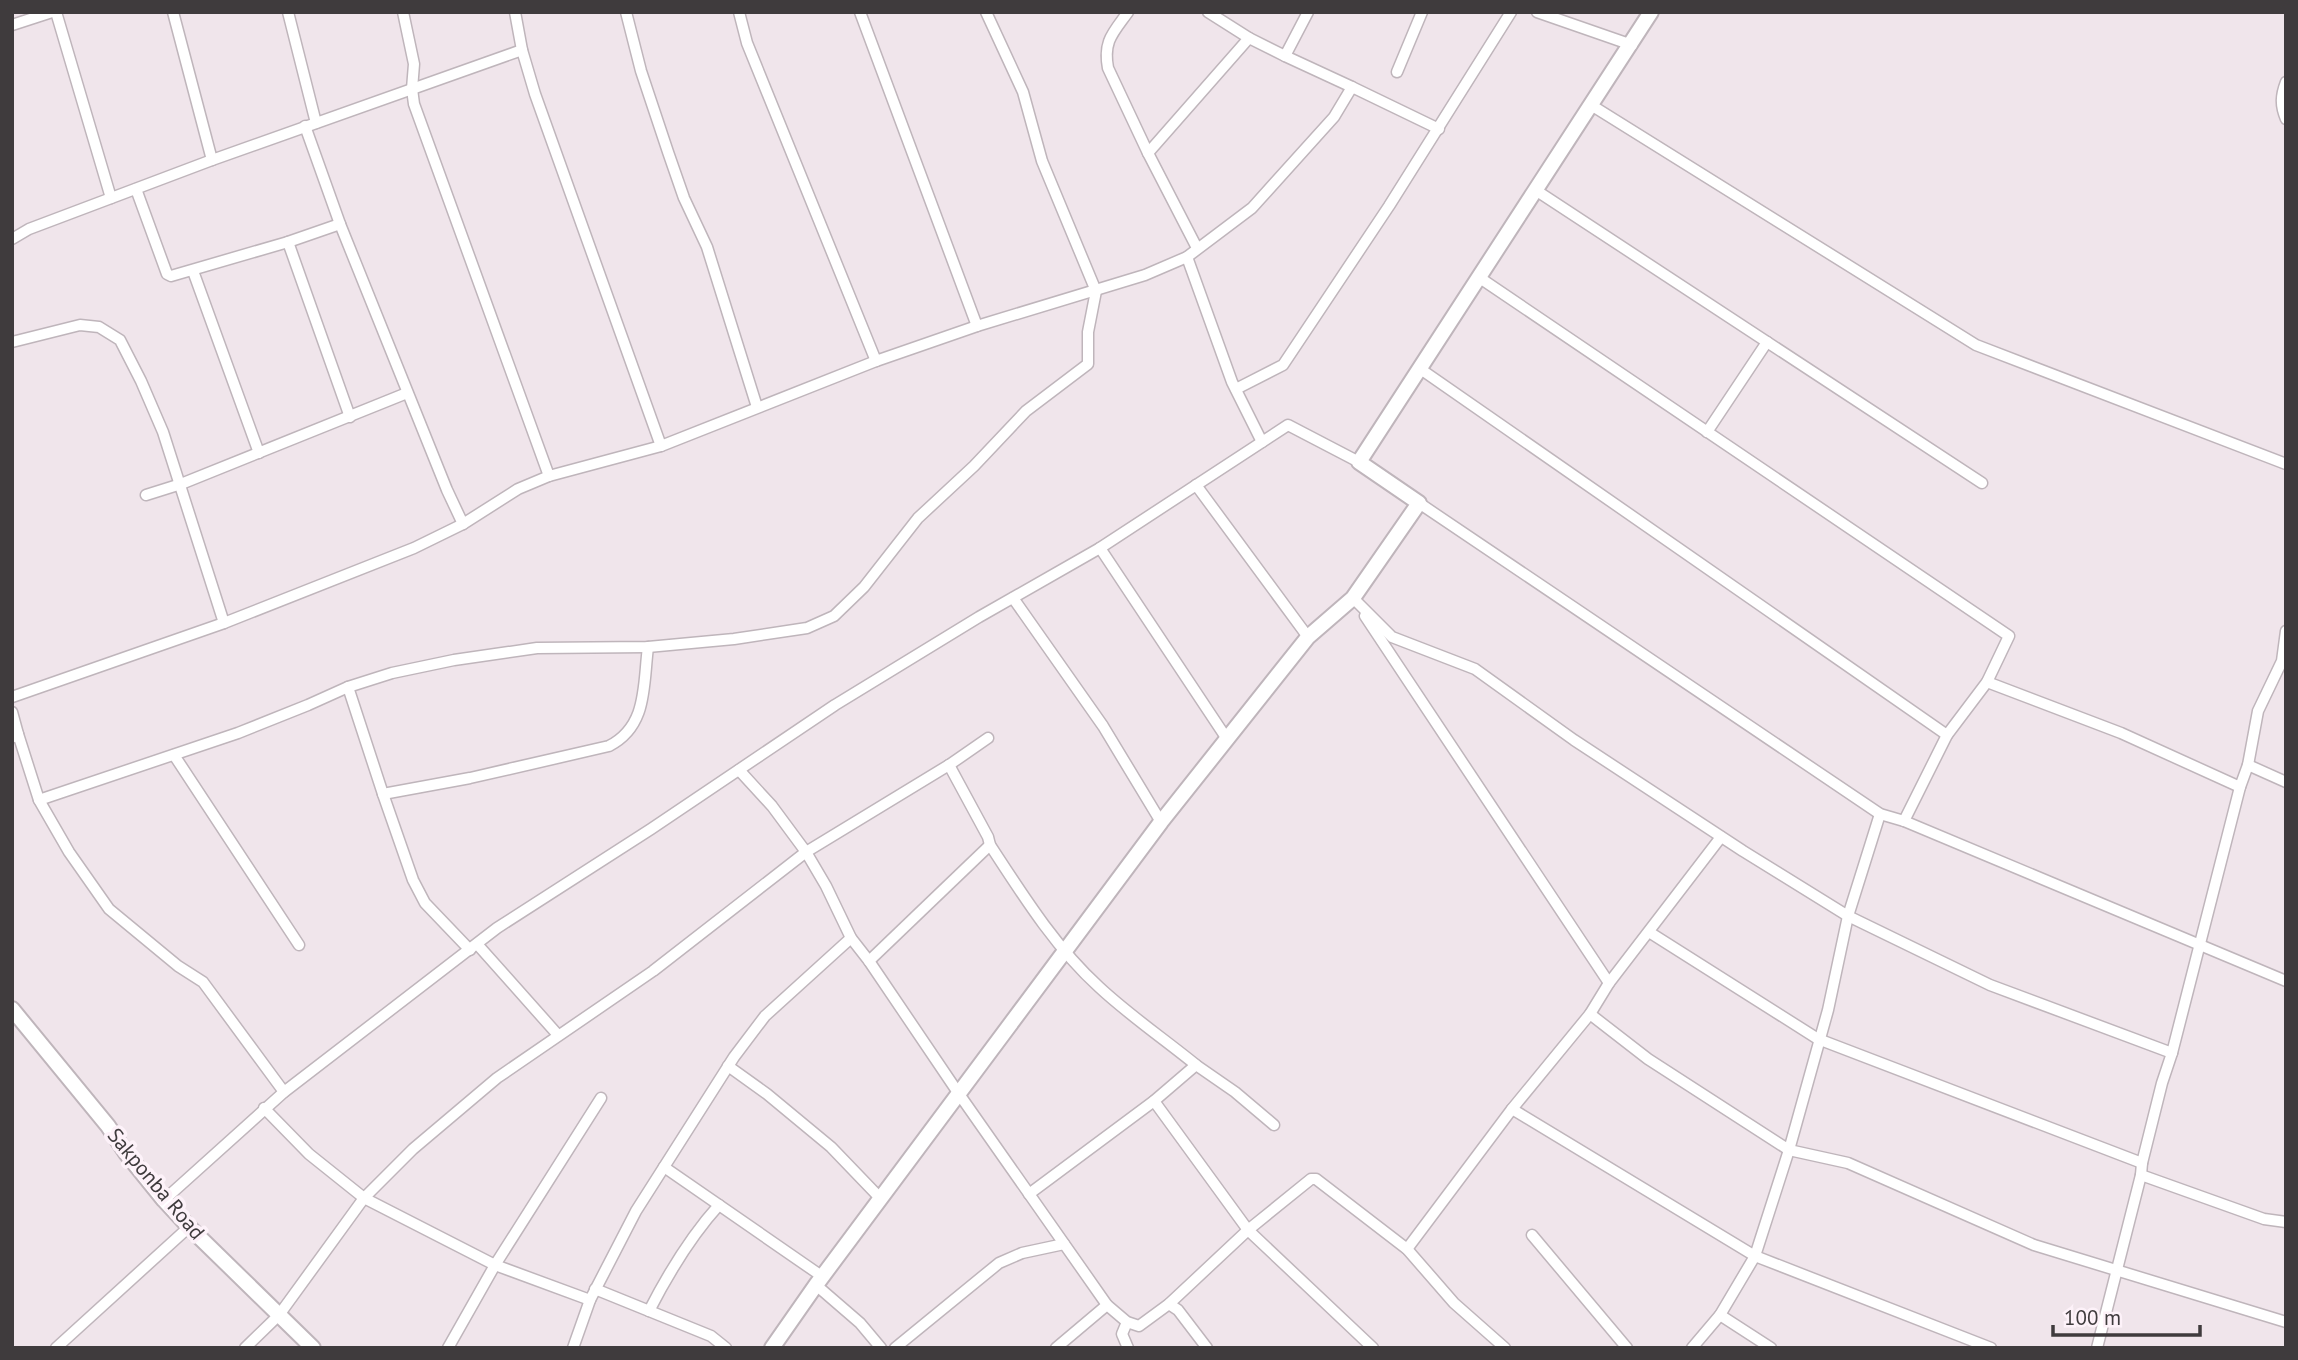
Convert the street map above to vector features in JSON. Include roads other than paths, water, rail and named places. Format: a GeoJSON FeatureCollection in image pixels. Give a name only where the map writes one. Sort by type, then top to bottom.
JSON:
{"type":"FeatureCollection","features":[{"type":"Feature","properties":{"kind":"street"},"geometry":{"type":"LineString","coordinates":[[12,25],[54,12],[111,198]]}},
{"type":"Feature","properties":{"kind":"street"},"geometry":{"type":"LineString","coordinates":[[173,12],[212,160]]}},
{"type":"Feature","properties":{"kind":"street"},"geometry":{"type":"LineString","coordinates":[[288,12],[310,124],[340,224],[407,393],[463,524]]}},
{"type":"Feature","properties":{"kind":"street"},"geometry":{"type":"LineString","coordinates":[[403,12],[414,64],[414,104],[549,476]]}},
{"type":"Feature","properties":{"kind":"street"},"geometry":{"type":"LineString","coordinates":[[515,12],[522,50],[535,94],[661,446]]}},
{"type":"Feature","properties":{"kind":"street"},"geometry":{"type":"LineString","coordinates":[[626,12],[641,71],[684,198],[707,247],[757,407]]}},
{"type":"Feature","properties":{"kind":"street"},"geometry":{"type":"LineString","coordinates":[[739,12],[747,43],[876,361]]}},
{"type":"Feature","properties":{"kind":"street"},"geometry":{"type":"LineString","coordinates":[[860,12],[977,326]]}},
{"type":"Feature","properties":{"kind":"street"},"geometry":{"type":"LineString","coordinates":[[38,800],[174,755],[285,715],[348,687],[392,673],[454,660],[537,648],[648,647],[734,639],[807,628],[835,616],[864,587],[918,518],[974,466],[1026,411],[1088,364],[1088,332],[1096,291],[1042,161],[1023,92],[986,12]]}},
{"type":"Feature","properties":{"kind":"street"},"geometry":{"type":"LineString","coordinates":[[1128,12],[1108,40],[1105,53],[1108,68],[1197,248]]}},
{"type":"Feature","properties":{"kind":"street"},"geometry":{"type":"LineString","coordinates":[[1208,12],[1249,38],[1439,129]]}},
{"type":"Feature","properties":{"kind":"street"},"geometry":{"type":"LineString","coordinates":[[1285,56],[1308,12]]}},
{"type":"Feature","properties":{"kind":"street"},"geometry":{"type":"LineString","coordinates":[[1397,72],[1422,12]]}},
{"type":"Feature","properties":{"kind":"street"},"geometry":{"type":"LineString","coordinates":[[1236,389],[1283,365],[1439,129],[1511,12]]}},
{"type":"Feature","properties":{"kind":"street"},"geometry":{"type":"LineString","coordinates":[[1537,12],[1632,45]]}},
{"type":"Feature","properties":{"kind":"street"},"geometry":{"type":"LineString","coordinates":[[1359,462],[1651,12]]}},
{"type":"Feature","properties":{"kind":"street"},"geometry":{"type":"LineString","coordinates":[[1148,153],[1249,38]]}},
{"type":"Feature","properties":{"kind":"street"},"geometry":{"type":"LineString","coordinates":[[12,239],[29,229],[136,188],[522,50]]}},
{"type":"Feature","properties":{"kind":"street"},"geometry":{"type":"LineString","coordinates":[[2286,82],[2282,94],[2282,108],[2286,119]]}},
{"type":"Feature","properties":{"kind":"street"},"geometry":{"type":"LineString","coordinates":[[12,697],[225,623],[414,548],[463,524],[518,489],[549,476],[661,446],[876,361],[977,326],[1145,275],[1187,257],[1252,208],[1334,117],[1352,87]]}},
{"type":"Feature","properties":{"kind":"street"},"geometry":{"type":"LineString","coordinates":[[1591,105],[1976,345],[2286,464]]}},
{"type":"Feature","properties":{"kind":"street"},"geometry":{"type":"LineString","coordinates":[[136,188],[167,274],[174,276],[340,224]]}},
{"type":"Feature","properties":{"kind":"street"},"geometry":{"type":"LineString","coordinates":[[1537,191],[1982,483]]}},
{"type":"Feature","properties":{"kind":"street"},"geometry":{"type":"LineString","coordinates":[[288,242],[350,417]]}},
{"type":"Feature","properties":{"kind":"street"},"geometry":{"type":"LineString","coordinates":[[1187,257],[1236,389],[1262,442]]}},
{"type":"Feature","properties":{"kind":"street"},"geometry":{"type":"LineString","coordinates":[[193,271],[259,453]]}},
{"type":"Feature","properties":{"kind":"street"},"geometry":{"type":"LineString","coordinates":[[1480,278],[2009,636],[1987,682],[1947,736],[1903,821]]}},
{"type":"Feature","properties":{"kind":"street"},"geometry":{"type":"LineString","coordinates":[[12,342],[80,325],[99,327],[120,340],[147,394],[181,484],[225,623]]}},
{"type":"Feature","properties":{"kind":"street"},"geometry":{"type":"LineString","coordinates":[[1707,432],[1767,342]]}},
{"type":"Feature","properties":{"kind":"street"},"geometry":{"type":"LineString","coordinates":[[1419,368],[1947,736]]}},
{"type":"Feature","properties":{"kind":"street"},"geometry":{"type":"LineString","coordinates":[[146,495],[181,484],[407,393]]}},
{"type":"Feature","properties":{"kind":"street"},"geometry":{"type":"LineString","coordinates":[[164,1200],[284,1091],[497,928],[835,705],[1100,548],[1288,425],[1359,462],[1880,814],[1903,821],[2286,981]]}},
{"type":"Feature","properties":{"kind":"street"},"geometry":{"type":"LineString","coordinates":[[1196,485],[1308,637]]}},
{"type":"Feature","properties":{"kind":"street"},"geometry":{"type":"LineString","coordinates":[[772,1348],[1161,822],[1308,637],[1353,598],[1419,503]]}},
{"type":"Feature","properties":{"kind":"street"},"geometry":{"type":"LineString","coordinates":[[1100,548],[1227,739]]}},
{"type":"Feature","properties":{"kind":"street"},"geometry":{"type":"LineString","coordinates":[[1013,598],[1103,726],[1161,822]]}},
{"type":"Feature","properties":{"kind":"street"},"geometry":{"type":"LineString","coordinates":[[1353,598],[1392,637],[1475,669],[1574,740],[1721,837],[1848,916],[1990,985],[2172,1053]]}},
{"type":"Feature","properties":{"kind":"street"},"geometry":{"type":"LineString","coordinates":[[1353,598],[1609,983]]}},
{"type":"Feature","properties":{"kind":"street"},"geometry":{"type":"LineString","coordinates":[[2097,1348],[2162,1083],[2248,765],[2258,711],[2284,662],[2286,631]]}},
{"type":"Feature","properties":{"kind":"street"},"geometry":{"type":"LineString","coordinates":[[383,794],[470,778],[618,742],[626,736],[639,716],[648,647]]}},
{"type":"Feature","properties":{"kind":"street"},"geometry":{"type":"LineString","coordinates":[[1987,682],[2121,733],[2240,788]]}},
{"type":"Feature","properties":{"kind":"street"},"geometry":{"type":"LineString","coordinates":[[348,687],[413,880],[425,903],[474,947],[558,1035]]}},
{"type":"Feature","properties":{"kind":"street"},"geometry":{"type":"LineString","coordinates":[[12,712],[15,736],[38,800],[69,852],[109,909],[178,966],[203,982],[284,1091]]}},
{"type":"Feature","properties":{"kind":"street"},"geometry":{"type":"LineString","coordinates":[[245,1348],[279,1315],[364,1199],[413,1149],[496,1078],[653,971],[806,852],[949,765],[988,738]]}},
{"type":"Feature","properties":{"kind":"street"},"geometry":{"type":"LineString","coordinates":[[174,755],[299,945]]}},
{"type":"Feature","properties":{"kind":"street"},"geometry":{"type":"LineString","coordinates":[[949,765],[990,845],[1033,910],[1064,950],[1098,986],[1274,1125]]}},
{"type":"Feature","properties":{"kind":"street"},"geometry":{"type":"LineString","coordinates":[[2248,765],[2286,782]]}},
{"type":"Feature","properties":{"kind":"street"},"geometry":{"type":"LineString","coordinates":[[739,770],[772,806],[806,852],[851,938],[1107,1305],[1127,1322],[1139,1326],[1169,1304],[1248,1230],[1305,1182],[1316,1179],[1407,1249],[1454,1303],[1505,1348]]}},
{"type":"Feature","properties":{"kind":"street"},"geometry":{"type":"LineString","coordinates":[[1692,1348],[1720,1315],[1755,1256],[1789,1150],[1828,1010],[1848,916],[1880,814]]}},
{"type":"Feature","properties":{"kind":"street"},"geometry":{"type":"LineString","coordinates":[[1407,1249],[1513,1109],[1590,1014],[1609,983],[1721,837]]}},
{"type":"Feature","properties":{"kind":"street"},"geometry":{"type":"LineString","coordinates":[[869,961],[990,845]]}},
{"type":"Feature","properties":{"kind":"street"},"geometry":{"type":"LineString","coordinates":[[1649,932],[1818,1039],[2142,1163]]}},
{"type":"Feature","properties":{"kind":"street"},"geometry":{"type":"LineString","coordinates":[[573,1348],[595,1289],[636,1211],[728,1066],[765,1016],[851,938]]}},
{"type":"Feature","properties":{"kind":"street","name":"Sakponba Road"},"geometry":{"type":"LineString","coordinates":[[12,1009],[101,1117],[164,1200],[188,1227],[313,1348]]}},
{"type":"Feature","properties":{"kind":"street"},"geometry":{"type":"LineString","coordinates":[[1590,1014],[1648,1059],[1789,1150],[1848,1163],[2034,1245],[2286,1322]]}},
{"type":"Feature","properties":{"kind":"street"},"geometry":{"type":"LineString","coordinates":[[1029,1194],[1154,1101],[1196,1065]]}},
{"type":"Feature","properties":{"kind":"street"},"geometry":{"type":"LineString","coordinates":[[728,1066],[831,1147],[881,1199]]}},
{"type":"Feature","properties":{"kind":"street"},"geometry":{"type":"LineString","coordinates":[[448,1348],[495,1265],[601,1098]]}},
{"type":"Feature","properties":{"kind":"street"},"geometry":{"type":"LineString","coordinates":[[1154,1101],[1248,1230],[1373,1348]]}},
{"type":"Feature","properties":{"kind":"street"},"geometry":{"type":"LineString","coordinates":[[264,1108],[309,1154],[364,1199],[495,1265],[590,1300]]}},
{"type":"Feature","properties":{"kind":"street"},"geometry":{"type":"LineString","coordinates":[[1513,1109],[1755,1256],[1991,1348]]}},
{"type":"Feature","properties":{"kind":"street"},"geometry":{"type":"LineString","coordinates":[[664,1167],[819,1281],[881,1348]]}},
{"type":"Feature","properties":{"kind":"street"},"geometry":{"type":"LineString","coordinates":[[2141,1175],[2264,1219],[2286,1222]]}},
{"type":"Feature","properties":{"kind":"street"},"geometry":{"type":"LineString","coordinates":[[649,1311],[671,1268],[719,1205]]}},
{"type":"Feature","properties":{"kind":"street"},"geometry":{"type":"LineString","coordinates":[[57,1348],[188,1227]]}},
{"type":"Feature","properties":{"kind":"street"},"geometry":{"type":"LineString","coordinates":[[1532,1235],[1627,1348]]}},
{"type":"Feature","properties":{"kind":"street"},"geometry":{"type":"LineString","coordinates":[[895,1348],[999,1263],[1022,1253],[1064,1244]]}},
{"type":"Feature","properties":{"kind":"street"},"geometry":{"type":"LineString","coordinates":[[595,1289],[711,1336],[726,1348]]}},
{"type":"Feature","properties":{"kind":"street"},"geometry":{"type":"LineString","coordinates":[[1169,1304],[1178,1310],[1207,1348]]}},
{"type":"Feature","properties":{"kind":"street"},"geometry":{"type":"LineString","coordinates":[[1056,1348],[1107,1305]]}},
{"type":"Feature","properties":{"kind":"street"},"geometry":{"type":"LineString","coordinates":[[1720,1315],[1771,1348]]}},
{"type":"Feature","properties":{"kind":"street"},"geometry":{"type":"LineString","coordinates":[[1127,1322],[1122,1334],[1128,1348]]}}]}
